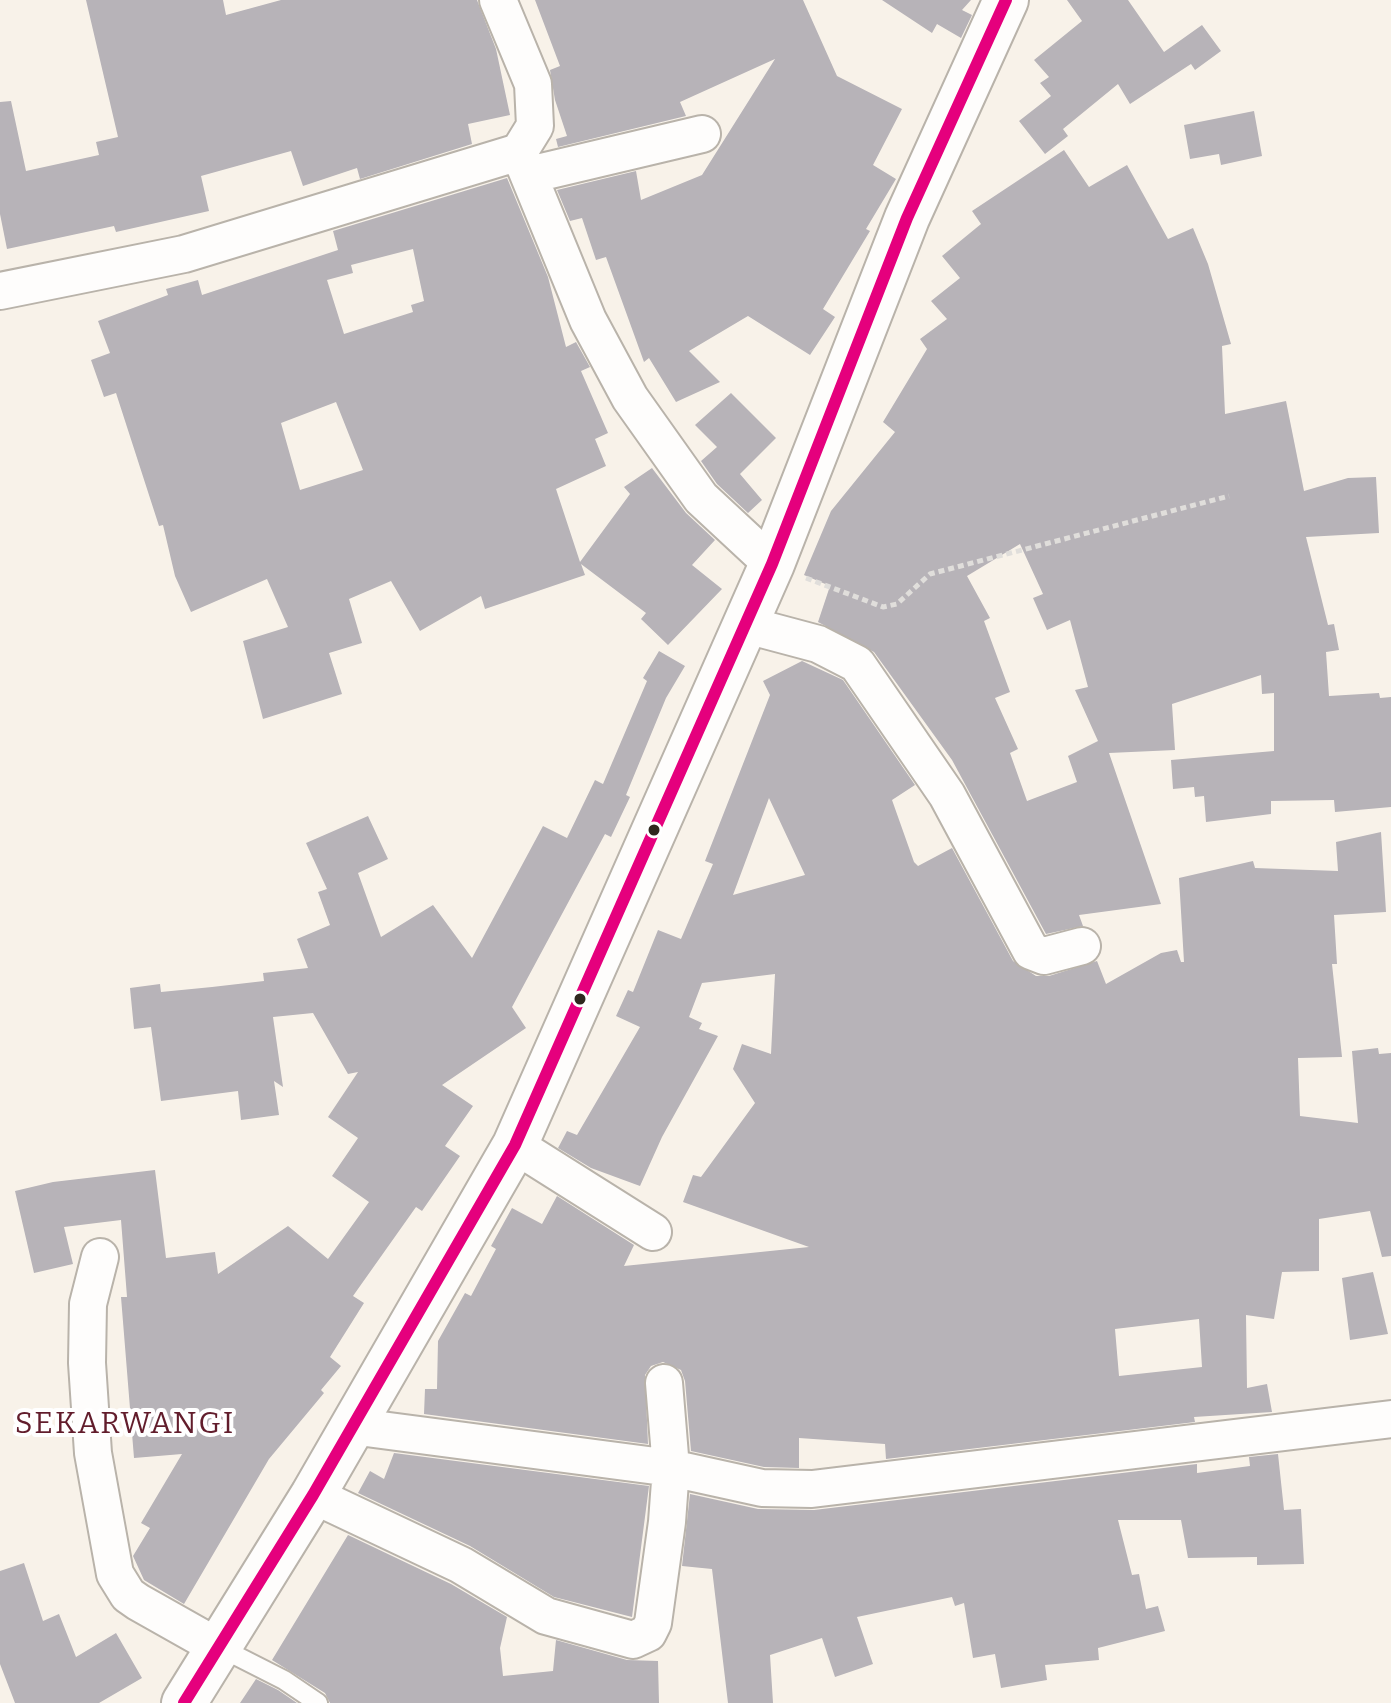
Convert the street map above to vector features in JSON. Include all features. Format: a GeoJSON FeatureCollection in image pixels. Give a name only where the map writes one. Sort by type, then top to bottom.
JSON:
{"type":"FeatureCollection","features":[{"type":"Feature","properties":{"kind":"main road"},"geometry":{"type":"LineString","coordinates":[[184,1703],[216,1646],[313,1495],[515,1145],[772,564],[907,218],[1006,0]]}},
{"type":"Feature","properties":{"kind":"street"},"geometry":{"type":"LineString","coordinates":[[498,0],[533,84],[535,126],[524,164],[588,320],[630,398],[701,498],[772,564]]}},
{"type":"Feature","properties":{"kind":"street"},"geometry":{"type":"LineString","coordinates":[[0,291],[184,254],[524,164],[702,134]]}},
{"type":"Feature","properties":{"kind":"street"},"geometry":{"type":"LineString","coordinates":[[743,624],[818,644],[857,664],[947,795],[1031,951],[1044,956],[1082,946]]}},
{"type":"Feature","properties":{"kind":"street"},"geometry":{"type":"LineString","coordinates":[[515,1145],[653,1232]]}},
{"type":"Feature","properties":{"kind":"street"},"geometry":{"type":"LineString","coordinates":[[100,1257],[88,1304],[87,1363],[93,1453],[115,1574],[128,1595],[216,1646]]}},
{"type":"Feature","properties":{"kind":"street"},"geometry":{"type":"LineString","coordinates":[[313,1495],[461,1565],[546,1616],[633,1640],[648,1633],[658,1599],[671,1468],[664,1383]]}},
{"type":"Feature","properties":{"kind":"street"},"geometry":{"type":"LineString","coordinates":[[351,1426],[671,1468],[762,1488],[812,1489],[1391,1419]]}},
{"type":"Feature","properties":{"kind":"lane"},"geometry":{"type":"LineString","coordinates":[[216,1646],[284,1680],[318,1703]]}},
{"type":"Feature","properties":{"kind":"path"},"geometry":{"type":"LineString","coordinates":[[772,564],[850,597],[883,607],[905,599],[930,574],[1229,496]]}},
{"type":"Feature","properties":{"kind":"building"},"geometry":{"type":"Polygon","coordinates":[[[86,0],[223,0],[226,15],[281,0],[477,0],[496,49],[510,115],[468,124],[472,144],[360,179],[357,168],[303,186],[291,151],[201,176],[209,211],[116,232],[114,226],[7,249],[0,214],[0,102],[11,101],[26,171],[99,155],[96,142],[118,137],[86,0]]]}},
{"type":"Feature","properties":{"kind":"building"},"geometry":{"type":"Polygon","coordinates":[[[535,0],[803,0],[837,76],[902,109],[873,165],[896,179],[866,229],[870,231],[823,309],[835,317],[810,355],[748,316],[689,351],[720,382],[676,402],[649,358],[644,362],[606,257],[596,260],[582,218],[570,221],[557,190],[636,171],[641,200],[702,175],[775,59],[680,102],[686,116],[558,147],[556,139],[567,136],[555,100],[550,70],[560,66],[535,0]]]}},
{"type":"Feature","properties":{"kind":"building"},"geometry":{"type":"Polygon","coordinates":[[[882,0],[971,0],[962,10],[972,15],[961,38],[937,24],[932,33],[882,0]]]}},
{"type":"Feature","properties":{"kind":"building"},"geometry":{"type":"Polygon","coordinates":[[[1067,0],[1128,0],[1164,52],[1202,25],[1221,51],[1195,70],[1191,64],[1130,104],[1118,84],[1063,129],[1068,136],[1045,154],[1019,121],[1051,96],[1040,83],[1049,77],[1034,60],[1082,21],[1067,0]]]}},
{"type":"Feature","properties":{"kind":"building"},"geometry":{"type":"Polygon","coordinates":[[[1254,111],[1262,156],[1221,165],[1219,154],[1190,159],[1184,125],[1254,111]]]}},
{"type":"Feature","properties":{"kind":"building"},"geometry":{"type":"Polygon","coordinates":[[[1064,150],[1089,187],[1127,165],[1168,239],[1193,228],[1208,264],[1231,344],[1222,346],[1225,414],[1286,401],[1304,491],[1348,478],[1376,477],[1379,533],[1306,537],[1328,625],[1334,624],[1339,650],[1326,652],[1329,696],[1379,693],[1380,698],[1391,697],[1391,807],[1335,812],[1334,800],[1271,801],[1271,814],[1206,822],[1204,796],[1195,797],[1194,787],[1173,789],[1171,760],[1274,751],[1274,693],[1262,694],[1261,675],[1172,704],[1175,750],[1109,753],[1161,904],[1079,915],[1083,926],[1046,934],[952,760],[874,652],[818,622],[830,586],[804,575],[831,511],[895,432],[883,422],[927,349],[920,339],[947,319],[931,301],[960,278],[942,256],[981,224],[972,211],[1064,150]],[[1020,544],[967,576],[990,618],[984,621],[1010,692],[995,698],[1018,749],[1010,753],[1027,801],[1077,782],[1068,756],[1098,741],[1075,690],[1088,687],[1070,620],[1047,630],[1033,598],[1043,594],[1020,544]]]}},
{"type":"Feature","properties":{"kind":"building"},"geometry":{"type":"Polygon","coordinates":[[[507,178],[548,277],[566,347],[576,342],[590,367],[581,371],[608,433],[595,439],[606,466],[556,489],[580,562],[630,494],[624,487],[652,468],[686,513],[715,540],[692,565],[722,589],[668,645],[641,619],[646,613],[581,564],[585,575],[485,609],[481,596],[420,631],[391,581],[349,599],[362,643],[329,653],[342,694],[263,719],[243,641],[288,627],[267,579],[191,612],[175,576],[163,525],[159,526],[116,393],[104,397],[91,360],[110,353],[98,321],[168,295],[166,289],[198,280],[202,295],[338,250],[333,231],[507,178]],[[413,249],[351,265],[353,273],[327,280],[344,334],[413,312],[411,305],[424,301],[413,249]],[[336,402],[281,423],[300,490],[363,470],[336,402]]]}},
{"type":"Feature","properties":{"kind":"building"},"geometry":{"type":"Polygon","coordinates":[[[731,393],[776,438],[740,474],[762,500],[748,513],[717,484],[701,461],[717,447],[695,425],[731,393]]]}},
{"type":"Feature","properties":{"kind":"building"},"geometry":{"type":"Polygon","coordinates":[[[659,651],[685,666],[666,698],[626,795],[630,797],[611,837],[605,834],[512,1007],[526,1028],[442,1085],[473,1106],[445,1146],[460,1156],[422,1211],[416,1207],[353,1296],[364,1303],[330,1357],[341,1366],[321,1390],[324,1393],[269,1459],[184,1604],[144,1580],[133,1556],[150,1528],[141,1523],[182,1454],[134,1458],[121,1297],[127,1297],[121,1220],[64,1227],[73,1264],[34,1273],[15,1191],[53,1182],[155,1170],[166,1258],[215,1252],[218,1274],[288,1226],[328,1259],[369,1202],[332,1176],[358,1138],[328,1117],[358,1072],[348,1074],[313,1013],[273,1017],[283,1087],[274,1081],[279,1115],[241,1120],[238,1091],[161,1101],[151,1027],[134,1029],[130,988],[160,984],[161,992],[212,987],[264,981],[263,973],[308,968],[297,939],[330,925],[318,892],[327,889],[306,843],[368,816],[388,859],[358,873],[381,937],[433,905],[472,958],[543,826],[567,838],[595,780],[603,784],[647,681],[643,678],[659,651]]]}},
{"type":"Feature","properties":{"kind":"building"},"geometry":{"type":"Polygon","coordinates":[[[802,661],[843,680],[915,785],[892,800],[914,862],[918,866],[952,848],[1013,961],[1036,976],[1049,976],[1097,961],[1106,984],[1161,953],[1177,950],[1181,962],[1184,962],[1179,878],[1253,861],[1255,868],[1338,871],[1336,842],[1381,832],[1386,912],[1334,915],[1337,964],[1332,964],[1342,1057],[1298,1058],[1300,1116],[1358,1123],[1352,1051],[1378,1048],[1379,1054],[1391,1053],[1391,1256],[1382,1257],[1370,1211],[1319,1219],[1319,1271],[1282,1272],[1274,1319],[1246,1315],[1247,1388],[1267,1384],[1272,1412],[1194,1417],[1195,1422],[886,1459],[885,1444],[799,1438],[799,1468],[764,1467],[691,1451],[685,1381],[681,1370],[663,1362],[651,1366],[645,1375],[648,1444],[424,1414],[425,1389],[437,1389],[438,1341],[465,1293],[471,1296],[496,1249],[491,1246],[512,1208],[542,1224],[557,1196],[634,1245],[624,1266],[809,1247],[683,1202],[693,1175],[701,1177],[755,1103],[733,1069],[742,1044],[771,1054],[775,974],[702,983],[689,1017],[702,1023],[699,1029],[718,1036],[662,1137],[640,1186],[591,1168],[558,1148],[567,1131],[577,1135],[640,1027],[616,1016],[628,990],[633,992],[658,930],[681,939],[713,864],[705,861],[770,695],[763,681],[802,661]],[[769,798],[733,895],[805,875],[769,798]],[[1199,1319],[1115,1329],[1119,1376],[1202,1367],[1199,1319]]]}},
{"type":"Feature","properties":{"kind":"building"},"geometry":{"type":"Polygon","coordinates":[[[1373,1272],[1388,1334],[1350,1340],[1342,1278],[1373,1272]]]}},
{"type":"Feature","properties":{"kind":"building"},"geometry":{"type":"Polygon","coordinates":[[[394,1453],[649,1486],[632,1617],[554,1597],[470,1546],[358,1493],[370,1471],[384,1479],[394,1453]]]}},
{"type":"Feature","properties":{"kind":"building"},"geometry":{"type":"Polygon","coordinates":[[[1278,1454],[1284,1510],[1301,1509],[1304,1564],[1257,1565],[1257,1557],[1188,1558],[1181,1520],[1118,1520],[1132,1575],[1139,1574],[1146,1609],[1158,1606],[1165,1631],[1098,1648],[1099,1660],[1045,1665],[1047,1680],[1001,1688],[995,1654],[973,1658],[964,1603],[955,1606],[952,1597],[857,1617],[873,1664],[835,1677],[822,1638],[770,1655],[773,1703],[728,1703],[712,1569],[682,1566],[690,1494],[758,1509],[814,1510],[1197,1464],[1197,1473],[1250,1466],[1249,1457],[1278,1454]]]}},
{"type":"Feature","properties":{"kind":"building"},"geometry":{"type":"Polygon","coordinates":[[[348,1535],[451,1584],[507,1617],[500,1648],[503,1676],[553,1671],[556,1640],[627,1660],[658,1661],[659,1703],[330,1703],[325,1693],[272,1660],[348,1535]]]}},
{"type":"Feature","properties":{"kind":"building"},"geometry":{"type":"Polygon","coordinates":[[[24,1563],[43,1621],[59,1614],[76,1657],[116,1633],[142,1678],[99,1703],[15,1703],[0,1664],[0,1571],[24,1563]]]}},
{"type":"Feature","properties":{"kind":"building"},"geometry":{"type":"Polygon","coordinates":[[[256,1679],[278,1690],[297,1703],[240,1703],[256,1679]]]}},
{"type":"Feature","properties":{"kind":"transit line"},"geometry":{"type":"LineString","coordinates":[[184,1703],[313,1495],[515,1145],[772,564],[907,218],[1006,0]]}},
{"type":"Feature","properties":{"kind":"district","name":"SEKARWANGI"},"geometry":{"type":"Point","coordinates":[125,1425]}}]}
